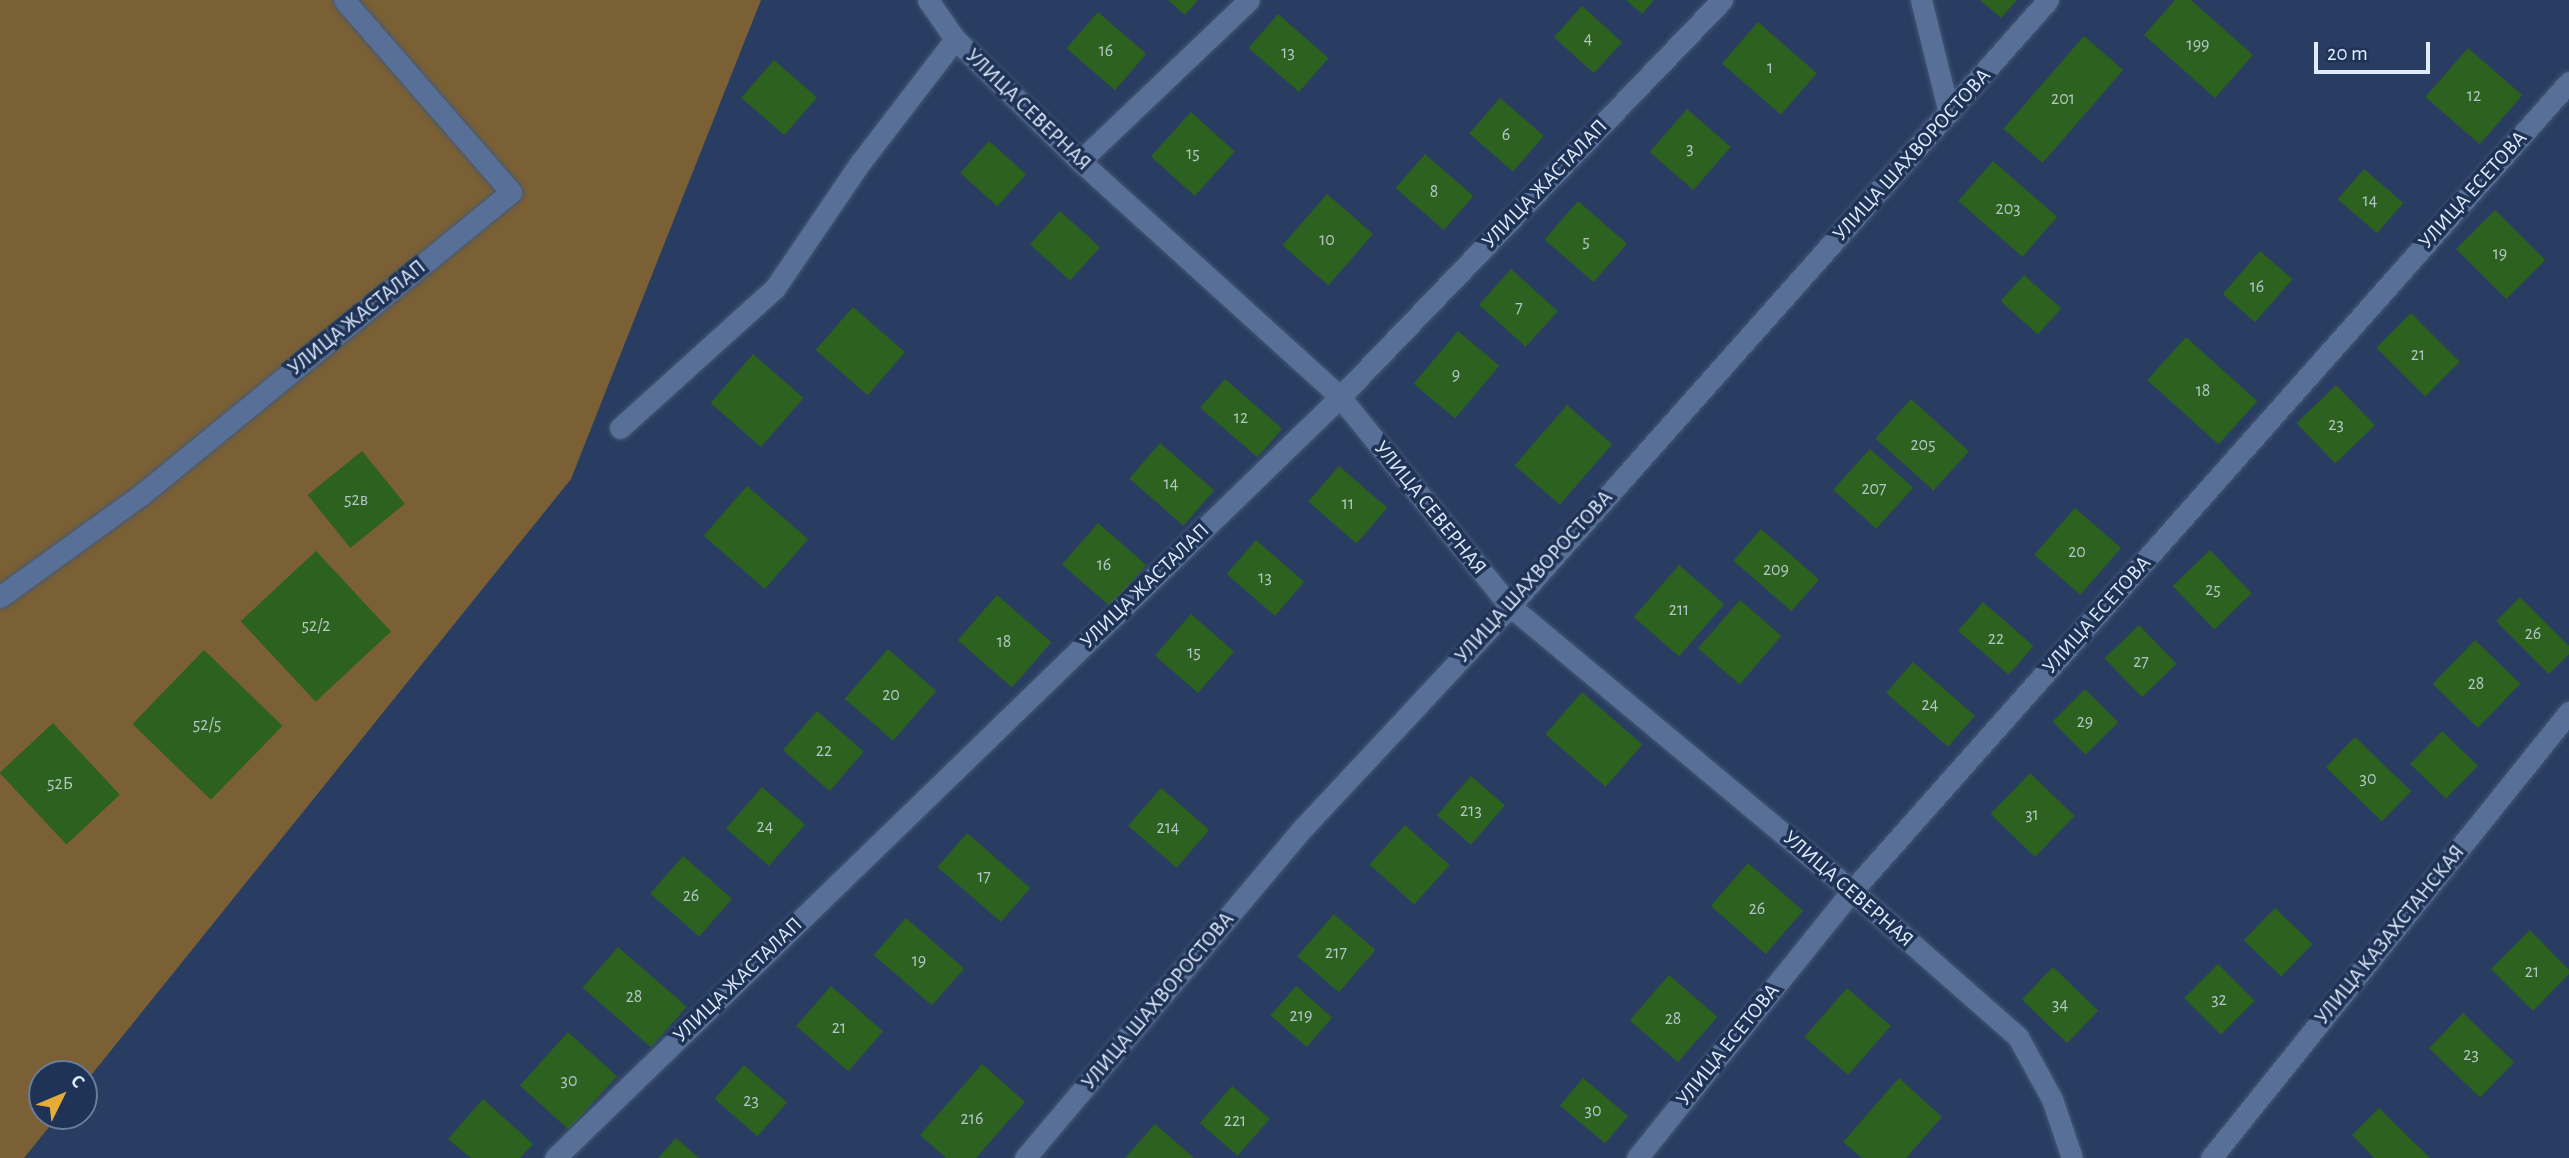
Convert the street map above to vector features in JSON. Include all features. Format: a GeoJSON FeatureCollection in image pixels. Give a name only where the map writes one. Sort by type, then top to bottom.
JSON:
{"type":"FeatureCollection","features":[{"type":"Feature","properties":{"kind":"street","name":"УЛИЦА ЖАСТАЛАП"},"geometry":{"type":"LineString","coordinates":[[0,597],[141,495],[511,192],[344,0]]}},
{"type":"Feature","properties":{"kind":"street","name":"УЛИЦА СЕВЕРНАЯ"},"geometry":{"type":"LineString","coordinates":[[928,0],[955,39],[1080,161],[1340,397],[1510,606],[1852,891],[2018,1037],[2052,1099],[2072,1158]]}},
{"type":"Feature","properties":{"kind":"street"},"geometry":{"type":"LineString","coordinates":[[1080,161],[1249,0]]}},
{"type":"Feature","properties":{"kind":"street","name":"УЛИЦА ЖАСТАЛАП"},"geometry":{"type":"LineString","coordinates":[[555,1158],[1340,397],[1723,0]]}},
{"type":"Feature","properties":{"kind":"street"},"geometry":{"type":"LineString","coordinates":[[1921,0],[1949,113]]}},
{"type":"Feature","properties":{"kind":"street","name":"УЛИЦА ШАХВОРОСТОВА"},"geometry":{"type":"LineString","coordinates":[[1025,1158],[1306,826],[1510,606],[2048,0]]}},
{"type":"Feature","properties":{"kind":"street"},"geometry":{"type":"LineString","coordinates":[[620,428],[775,288],[860,163],[955,39]]}},
{"type":"Feature","properties":{"kind":"street","name":"УЛИЦА ЕСЕТОВА"},"geometry":{"type":"LineString","coordinates":[[1637,1158],[1852,891],[2569,82]]}},
{"type":"Feature","properties":{"kind":"street","name":"УЛИЦА КАЗАХСТАНСКАЯ"},"geometry":{"type":"LineString","coordinates":[[2211,1158],[2569,712]]}},
{"type":"Feature","properties":{"kind":"shaded area"},"geometry":{"type":"Polygon","coordinates":[[[0,0],[761,0],[571,479],[98,1067],[98,1060],[28,1060],[28,1130],[47,1130],[24,1158],[0,1158],[0,0]]]}},
{"type":"Feature","properties":{"kind":"building"},"geometry":{"type":"Polygon","coordinates":[[[1168,0],[1198,0],[1185,15],[1168,0]]]}},
{"type":"Feature","properties":{"kind":"building"},"geometry":{"type":"Polygon","coordinates":[[[1626,0],[1654,0],[1642,14],[1626,0]]]}},
{"type":"Feature","properties":{"kind":"building"},"geometry":{"type":"Polygon","coordinates":[[[1980,0],[2017,0],[2001,18],[1980,0]]]}},
{"type":"Feature","properties":{"kind":"building"},"geometry":{"type":"Polygon","coordinates":[[[2175,0],[2191,0],[2253,55],[2215,98],[2144,35],[2175,0]]]}},
{"type":"Feature","properties":{"kind":"building"},"geometry":{"type":"Polygon","coordinates":[[[1582,6],[1622,42],[1594,73],[1554,37],[1582,6]]]}},
{"type":"Feature","properties":{"kind":"building"},"geometry":{"type":"Polygon","coordinates":[[[1098,12],[1146,54],[1115,90],[1067,48],[1098,12]]]}},
{"type":"Feature","properties":{"kind":"building"},"geometry":{"type":"Polygon","coordinates":[[[1278,14],[1329,58],[1299,92],[1248,48],[1278,14]]]}},
{"type":"Feature","properties":{"kind":"building"},"geometry":{"type":"Polygon","coordinates":[[[1758,22],[1817,73],[1781,115],[1722,64],[1758,22]]]}},
{"type":"Feature","properties":{"kind":"building"},"geometry":{"type":"Polygon","coordinates":[[[2084,36],[2123,70],[2043,163],[2003,129],[2084,36]]]}},
{"type":"Feature","properties":{"kind":"building"},"geometry":{"type":"Polygon","coordinates":[[[2468,48],[2522,95],[2480,144],[2425,97],[2468,48]]]}},
{"type":"Feature","properties":{"kind":"building"},"geometry":{"type":"Polygon","coordinates":[[[774,60],[817,97],[784,135],[741,98],[774,60]]]}},
{"type":"Feature","properties":{"kind":"building"},"geometry":{"type":"Polygon","coordinates":[[[1500,98],[1544,136],[1513,172],[1469,133],[1500,98]]]}},
{"type":"Feature","properties":{"kind":"building"},"geometry":{"type":"Polygon","coordinates":[[[1687,109],[1731,147],[1693,190],[1650,152],[1687,109]]]}},
{"type":"Feature","properties":{"kind":"building"},"geometry":{"type":"Polygon","coordinates":[[[1191,112],[1235,151],[1195,196],[1151,157],[1191,112]]]}},
{"type":"Feature","properties":{"kind":"building"},"geometry":{"type":"Polygon","coordinates":[[[989,141],[1026,174],[997,206],[960,173],[989,141]]]}},
{"type":"Feature","properties":{"kind":"building"},"geometry":{"type":"Polygon","coordinates":[[[1425,154],[1473,196],[1444,230],[1395,188],[1425,154]]]}},
{"type":"Feature","properties":{"kind":"building"},"geometry":{"type":"Polygon","coordinates":[[[1993,161],[2057,217],[2022,257],[1958,201],[1993,161]]]}},
{"type":"Feature","properties":{"kind":"building"},"geometry":{"type":"Polygon","coordinates":[[[2364,169],[2403,203],[2377,233],[2338,199],[2364,169]]]}},
{"type":"Feature","properties":{"kind":"building"},"geometry":{"type":"Polygon","coordinates":[[[1327,194],[1373,234],[1328,285],[1282,245],[1327,194]]]}},
{"type":"Feature","properties":{"kind":"building"},"geometry":{"type":"Polygon","coordinates":[[[1578,201],[1627,244],[1594,282],[1545,239],[1578,201]]]}},
{"type":"Feature","properties":{"kind":"building"},"geometry":{"type":"Polygon","coordinates":[[[2495,210],[2545,260],[2506,299],[2456,249],[2495,210]]]}},
{"type":"Feature","properties":{"kind":"building"},"geometry":{"type":"Polygon","coordinates":[[[1060,211],[1100,247],[1070,281],[1030,244],[1060,211]]]}},
{"type":"Feature","properties":{"kind":"building"},"geometry":{"type":"Polygon","coordinates":[[[2260,251],[2292,279],[2255,322],[2223,294],[2260,251]]]}},
{"type":"Feature","properties":{"kind":"building"},"geometry":{"type":"Polygon","coordinates":[[[1511,269],[1558,311],[1526,347],[1479,305],[1511,269]]]}},
{"type":"Feature","properties":{"kind":"building"},"geometry":{"type":"Polygon","coordinates":[[[2024,275],[2061,308],[2038,334],[2001,301],[2024,275]]]}},
{"type":"Feature","properties":{"kind":"building"},"geometry":{"type":"Polygon","coordinates":[[[853,307],[905,352],[868,395],[816,350],[853,307]]]}},
{"type":"Feature","properties":{"kind":"building"},"geometry":{"type":"Polygon","coordinates":[[[2411,313],[2460,362],[2425,396],[2376,348],[2411,313]]]}},
{"type":"Feature","properties":{"kind":"building"},"geometry":{"type":"Polygon","coordinates":[[[1458,331],[1499,366],[1455,419],[1414,384],[1458,331]]]}},
{"type":"Feature","properties":{"kind":"building"},"geometry":{"type":"Polygon","coordinates":[[[2186,337],[2257,401],[2219,444],[2147,380],[2186,337]]]}},
{"type":"Feature","properties":{"kind":"building"},"geometry":{"type":"Polygon","coordinates":[[[753,354],[804,398],[761,447],[710,403],[753,354]]]}},
{"type":"Feature","properties":{"kind":"building"},"geometry":{"type":"Polygon","coordinates":[[[1225,379],[1282,429],[1257,458],[1200,408],[1225,379]]]}},
{"type":"Feature","properties":{"kind":"building"},"geometry":{"type":"Polygon","coordinates":[[[2336,385],[2375,425],[2335,463],[2296,423],[2336,385]]]}},
{"type":"Feature","properties":{"kind":"building"},"geometry":{"type":"Polygon","coordinates":[[[1911,399],[1969,451],[1934,491],[1876,438],[1911,399]]]}},
{"type":"Feature","properties":{"kind":"building"},"geometry":{"type":"Polygon","coordinates":[[[1567,405],[1612,444],[1560,505],[1515,465],[1567,405]]]}},
{"type":"Feature","properties":{"kind":"building"},"geometry":{"type":"Polygon","coordinates":[[[1160,443],[1214,490],[1184,526],[1129,478],[1160,443]]]}},
{"type":"Feature","properties":{"kind":"building"},"geometry":{"type":"Polygon","coordinates":[[[1870,449],[1913,488],[1876,529],[1833,490],[1870,449]]]}},
{"type":"Feature","properties":{"kind":"building"},"geometry":{"type":"Polygon","coordinates":[[[362,451],[405,504],[350,548],[308,495],[362,451]]]}},
{"type":"Feature","properties":{"kind":"building"},"geometry":{"type":"Polygon","coordinates":[[[1339,466],[1387,508],[1356,543],[1308,501],[1339,466]]]}},
{"type":"Feature","properties":{"kind":"building"},"geometry":{"type":"Polygon","coordinates":[[[747,486],[808,539],[765,589],[704,536],[747,486]]]}},
{"type":"Feature","properties":{"kind":"building"},"geometry":{"type":"Polygon","coordinates":[[[2075,508],[2121,548],[2080,595],[2034,555],[2075,508]]]}},
{"type":"Feature","properties":{"kind":"building"},"geometry":{"type":"Polygon","coordinates":[[[1098,523],[1146,565],[1110,606],[1062,565],[1098,523]]]}},
{"type":"Feature","properties":{"kind":"building"},"geometry":{"type":"Polygon","coordinates":[[[1761,529],[1819,580],[1792,611],[1733,561],[1761,529]]]}},
{"type":"Feature","properties":{"kind":"building"},"geometry":{"type":"Polygon","coordinates":[[[1256,540],[1304,582],[1275,616],[1226,574],[1256,540]]]}},
{"type":"Feature","properties":{"kind":"building"},"geometry":{"type":"Polygon","coordinates":[[[2210,550],[2252,593],[2214,629],[2173,586],[2210,550]]]}},
{"type":"Feature","properties":{"kind":"building"},"geometry":{"type":"Polygon","coordinates":[[[316,551],[391,631],[316,702],[241,621],[316,551]]]}},
{"type":"Feature","properties":{"kind":"building"},"geometry":{"type":"Polygon","coordinates":[[[1679,565],[1724,604],[1679,656],[1634,617],[1679,565]]]}},
{"type":"Feature","properties":{"kind":"building"},"geometry":{"type":"Polygon","coordinates":[[[997,595],[1051,642],[1012,688],[958,640],[997,595]]]}},
{"type":"Feature","properties":{"kind":"building"},"geometry":{"type":"Polygon","coordinates":[[[2520,597],[2569,646],[2569,654],[2549,674],[2496,621],[2520,597]]]}},
{"type":"Feature","properties":{"kind":"building"},"geometry":{"type":"Polygon","coordinates":[[[1740,600],[1782,636],[1740,684],[1698,648],[1740,600]]]}},
{"type":"Feature","properties":{"kind":"building"},"geometry":{"type":"Polygon","coordinates":[[[1983,602],[2034,646],[2009,675],[1958,631],[1983,602]]]}},
{"type":"Feature","properties":{"kind":"building"},"geometry":{"type":"Polygon","coordinates":[[[1191,614],[1234,651],[1198,693],[1155,656],[1191,614]]]}},
{"type":"Feature","properties":{"kind":"building"},"geometry":{"type":"Polygon","coordinates":[[[2139,625],[2177,664],[2142,697],[2104,658],[2139,625]]]}},
{"type":"Feature","properties":{"kind":"building"},"geometry":{"type":"Polygon","coordinates":[[[2475,640],[2520,684],[2478,728],[2433,684],[2475,640]]]}},
{"type":"Feature","properties":{"kind":"building"},"geometry":{"type":"Polygon","coordinates":[[[888,649],[936,691],[893,741],[845,699],[888,649]]]}},
{"type":"Feature","properties":{"kind":"building"},"geometry":{"type":"Polygon","coordinates":[[[204,650],[282,726],[211,800],[132,724],[204,650]]]}},
{"type":"Feature","properties":{"kind":"building"},"geometry":{"type":"Polygon","coordinates":[[[1913,662],[1975,716],[1948,747],[1886,693],[1913,662]]]}},
{"type":"Feature","properties":{"kind":"building"},"geometry":{"type":"Polygon","coordinates":[[[2085,689],[2118,722],[2086,755],[2052,722],[2085,689]]]}},
{"type":"Feature","properties":{"kind":"building"},"geometry":{"type":"Polygon","coordinates":[[[1582,692],[1642,744],[1606,787],[1545,734],[1582,692]]]}},
{"type":"Feature","properties":{"kind":"building"},"geometry":{"type":"Polygon","coordinates":[[[817,711],[864,752],[830,791],[783,750],[817,711]]]}},
{"type":"Feature","properties":{"kind":"building"},"geometry":{"type":"Polygon","coordinates":[[[53,723],[120,795],[66,844],[0,773],[53,723]]]}},
{"type":"Feature","properties":{"kind":"building"},"geometry":{"type":"Polygon","coordinates":[[[2442,731],[2478,766],[2446,799],[2410,764],[2442,731]]]}},
{"type":"Feature","properties":{"kind":"building"},"geometry":{"type":"Polygon","coordinates":[[[2355,737],[2411,791],[2382,821],[2326,767],[2355,737]]]}},
{"type":"Feature","properties":{"kind":"building"},"geometry":{"type":"Polygon","coordinates":[[[2030,773],[2075,816],[2035,857],[1990,814],[2030,773]]]}},
{"type":"Feature","properties":{"kind":"building"},"geometry":{"type":"Polygon","coordinates":[[[1471,776],[1505,806],[1471,845],[1437,815],[1471,776]]]}},
{"type":"Feature","properties":{"kind":"building"},"geometry":{"type":"Polygon","coordinates":[[[762,787],[805,824],[769,866],[726,829],[762,787]]]}},
{"type":"Feature","properties":{"kind":"building"},"geometry":{"type":"Polygon","coordinates":[[[1161,788],[1209,830],[1176,868],[1128,826],[1161,788]]]}},
{"type":"Feature","properties":{"kind":"building"},"geometry":{"type":"Polygon","coordinates":[[[1405,825],[1450,865],[1414,905],[1370,864],[1405,825]]]}},
{"type":"Feature","properties":{"kind":"building"},"geometry":{"type":"Polygon","coordinates":[[[967,833],[1030,888],[1001,922],[937,867],[967,833]]]}},
{"type":"Feature","properties":{"kind":"building"},"geometry":{"type":"Polygon","coordinates":[[[683,856],[732,899],[699,936],[650,894],[683,856]]]}},
{"type":"Feature","properties":{"kind":"building"},"geometry":{"type":"Polygon","coordinates":[[[1748,863],[1803,911],[1766,954],[1711,906],[1748,863]]]}},
{"type":"Feature","properties":{"kind":"building"},"geometry":{"type":"Polygon","coordinates":[[[2275,908],[2312,944],[2281,976],[2244,940],[2275,908]]]}},
{"type":"Feature","properties":{"kind":"building"},"geometry":{"type":"Polygon","coordinates":[[[1334,914],[1376,950],[1339,992],[1297,956],[1334,914]]]}},
{"type":"Feature","properties":{"kind":"building"},"geometry":{"type":"Polygon","coordinates":[[[906,918],[964,969],[932,1005],[874,955],[906,918]]]}},
{"type":"Feature","properties":{"kind":"building"},"geometry":{"type":"Polygon","coordinates":[[[2530,930],[2569,970],[2569,974],[2533,1011],[2491,969],[2530,930]]]}},
{"type":"Feature","properties":{"kind":"building"},"geometry":{"type":"Polygon","coordinates":[[[618,947],[687,1007],[651,1047],[583,988],[618,947]]]}},
{"type":"Feature","properties":{"kind":"building"},"geometry":{"type":"Polygon","coordinates":[[[2218,964],[2255,1001],[2221,1035],[2184,998],[2218,964]]]}},
{"type":"Feature","properties":{"kind":"building"},"geometry":{"type":"Polygon","coordinates":[[[2053,967],[2098,1011],[2067,1043],[2022,999],[2053,967]]]}},
{"type":"Feature","properties":{"kind":"building"},"geometry":{"type":"Polygon","coordinates":[[[1669,975],[1717,1017],[1678,1062],[1630,1020],[1669,975]]]}},
{"type":"Feature","properties":{"kind":"building"},"geometry":{"type":"Polygon","coordinates":[[[831,986],[883,1031],[848,1071],[796,1026],[831,986]]]}},
{"type":"Feature","properties":{"kind":"building"},"geometry":{"type":"Polygon","coordinates":[[[1296,986],[1332,1017],[1307,1047],[1270,1015],[1296,986]]]}},
{"type":"Feature","properties":{"kind":"building"},"geometry":{"type":"Polygon","coordinates":[[[1847,988],[1891,1026],[1848,1075],[1804,1037],[1847,988]]]}},
{"type":"Feature","properties":{"kind":"building"},"geometry":{"type":"Polygon","coordinates":[[[2463,1013],[2514,1062],[2480,1098],[2429,1048],[2463,1013]]]}},
{"type":"Feature","properties":{"kind":"building"},"geometry":{"type":"Polygon","coordinates":[[[568,1032],[617,1076],[569,1130],[520,1086],[568,1032]]]}},
{"type":"Feature","properties":{"kind":"building"},"geometry":{"type":"Polygon","coordinates":[[[982,1064],[1025,1102],[976,1158],[946,1158],[920,1135],[982,1064]]]}},
{"type":"Feature","properties":{"kind":"building"},"geometry":{"type":"Polygon","coordinates":[[[744,1065],[787,1102],[757,1136],[714,1099],[744,1065]]]}},
{"type":"Feature","properties":{"kind":"building"},"geometry":{"type":"Polygon","coordinates":[[[1583,1078],[1628,1116],[1605,1144],[1560,1106],[1583,1078]]]}},
{"type":"Feature","properties":{"kind":"building"},"geometry":{"type":"Polygon","coordinates":[[[1899,1078],[1942,1117],[1906,1158],[1862,1158],[1843,1142],[1899,1078]]]}},
{"type":"Feature","properties":{"kind":"building"},"geometry":{"type":"Polygon","coordinates":[[[1232,1086],[1270,1119],[1238,1156],[1200,1123],[1232,1086]]]}},
{"type":"Feature","properties":{"kind":"building"},"geometry":{"type":"Polygon","coordinates":[[[483,1099],[533,1144],[520,1158],[471,1158],[448,1139],[483,1099]]]}},
{"type":"Feature","properties":{"kind":"building"},"geometry":{"type":"Polygon","coordinates":[[[2379,1108],[2430,1158],[2374,1158],[2352,1135],[2379,1108]]]}},
{"type":"Feature","properties":{"kind":"building"},"geometry":{"type":"Polygon","coordinates":[[[1155,1124],[1194,1158],[1125,1158],[1155,1124]]]}},
{"type":"Feature","properties":{"kind":"building"},"geometry":{"type":"Polygon","coordinates":[[[676,1138],[699,1158],[658,1158],[676,1138]]]}}]}
